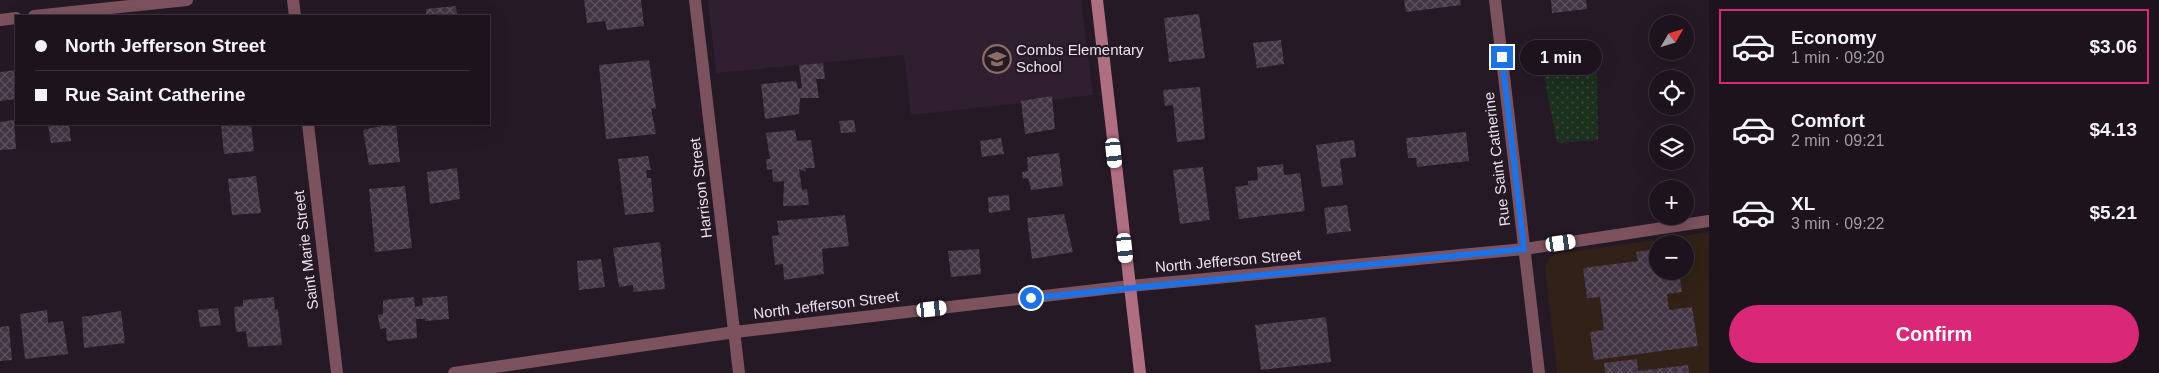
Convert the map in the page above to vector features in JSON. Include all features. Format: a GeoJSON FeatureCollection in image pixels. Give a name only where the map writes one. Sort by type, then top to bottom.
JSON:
{"type":"FeatureCollection","features":[{"type":"Feature","properties":{"kind":"main road"},"geometry":{"type":"LineString","coordinates":[[1097,0],[1140,373]]}},
{"type":"Feature","properties":{"kind":"street"},"geometry":{"type":"LineString","coordinates":[[44,15],[187,0]]}},
{"type":"Feature","properties":{"kind":"street"},"geometry":{"type":"LineString","coordinates":[[293,0],[295,15]]}},
{"type":"Feature","properties":{"kind":"street","name":"Harrison Street"},"geometry":{"type":"LineString","coordinates":[[695,0],[739,373]]}},
{"type":"Feature","properties":{"kind":"street","name":"Rue Saint Catherine"},"geometry":{"type":"LineString","coordinates":[[1495,0],[1539,373]]}},
{"type":"Feature","properties":{"kind":"street"},"geometry":{"type":"LineString","coordinates":[[0,20],[15,18]]}},
{"type":"Feature","properties":{"kind":"street","name":"Saint Marie Street"},"geometry":{"type":"LineString","coordinates":[[308,125],[337,373]]}},
{"type":"Feature","properties":{"kind":"street","name":"North Jefferson Street"},"geometry":{"type":"LineString","coordinates":[[454,373],[735,332],[1130,286],[1524,249],[1709,222]]}},
{"type":"Feature","properties":{"kind":"shaded area","name":"Combs Elementary School"},"geometry":{"type":"Polygon","coordinates":[[[708,0],[1081,0],[1093,95],[911,115],[904,55],[716,73],[708,0]]]}},
{"type":"Feature","properties":{"kind":"shaded area"},"geometry":{"type":"Polygon","coordinates":[[[1709,232],[1709,373],[1557,373],[1545,268],[1550,257],[1556,254],[1649,241],[1649,280],[1694,280],[1694,235],[1688,235],[1709,232]]]}},
{"type":"Feature","properties":{"kind":"green space"},"geometry":{"type":"Polygon","coordinates":[[[1597,71],[1598,140],[1557,143],[1544,75],[1597,71]]]}},
{"type":"Feature","properties":{"kind":"building"},"geometry":{"type":"Polygon","coordinates":[[[584,0],[641,0],[644,26],[607,30],[605,21],[587,23],[584,0]]]}},
{"type":"Feature","properties":{"kind":"building"},"geometry":{"type":"Polygon","coordinates":[[[1404,0],[1460,0],[1461,5],[1406,12],[1404,0]]]}},
{"type":"Feature","properties":{"kind":"building"},"geometry":{"type":"Polygon","coordinates":[[[1551,0],[1586,0],[1587,9],[1552,13],[1551,0]]]}},
{"type":"Feature","properties":{"kind":"building"},"geometry":{"type":"Polygon","coordinates":[[[456,6],[457,15],[426,15],[426,9],[456,6]]]}},
{"type":"Feature","properties":{"kind":"building"},"geometry":{"type":"Polygon","coordinates":[[[1199,14],[1205,58],[1169,62],[1164,18],[1199,14]]]}},
{"type":"Feature","properties":{"kind":"building"},"geometry":{"type":"Polygon","coordinates":[[[1281,40],[1284,64],[1257,68],[1253,43],[1281,40]]]}},
{"type":"Feature","properties":{"kind":"building"},"geometry":{"type":"Polygon","coordinates":[[[649,60],[656,109],[651,108],[656,134],[606,139],[599,65],[649,60]]]}},
{"type":"Feature","properties":{"kind":"building"},"geometry":{"type":"Polygon","coordinates":[[[823,63],[825,79],[816,79],[819,98],[800,98],[799,114],[765,119],[761,84],[796,81],[798,89],[802,88],[799,65],[823,63]]]}},
{"type":"Feature","properties":{"kind":"building"},"geometry":{"type":"Polygon","coordinates":[[[15,70],[15,99],[0,101],[0,72],[15,70]]]}},
{"type":"Feature","properties":{"kind":"building"},"geometry":{"type":"Polygon","coordinates":[[[1200,87],[1205,139],[1177,142],[1173,105],[1165,106],[1163,90],[1200,87]]]}},
{"type":"Feature","properties":{"kind":"building"},"geometry":{"type":"Polygon","coordinates":[[[1052,96],[1055,129],[1025,134],[1021,101],[1052,96]]]}},
{"type":"Feature","properties":{"kind":"building"},"geometry":{"type":"Polygon","coordinates":[[[14,120],[16,149],[0,150],[0,122],[14,120]]]}},
{"type":"Feature","properties":{"kind":"building"},"geometry":{"type":"Polygon","coordinates":[[[854,120],[856,132],[841,133],[839,121],[854,120]]]}},
{"type":"Feature","properties":{"kind":"building"},"geometry":{"type":"Polygon","coordinates":[[[48,125],[69,125],[71,141],[51,143],[48,125]]]}},
{"type":"Feature","properties":{"kind":"building"},"geometry":{"type":"Polygon","coordinates":[[[221,125],[251,125],[254,151],[224,154],[221,125]]]}},
{"type":"Feature","properties":{"kind":"building"},"geometry":{"type":"Polygon","coordinates":[[[396,125],[400,162],[369,165],[363,130],[396,125]]]}},
{"type":"Feature","properties":{"kind":"building"},"geometry":{"type":"Polygon","coordinates":[[[795,130],[797,141],[811,140],[815,168],[805,168],[806,172],[799,169],[802,190],[807,189],[809,205],[783,206],[784,181],[773,182],[772,169],[767,170],[766,159],[770,159],[766,133],[795,130]]]}},
{"type":"Feature","properties":{"kind":"building"},"geometry":{"type":"Polygon","coordinates":[[[1466,132],[1469,161],[1417,167],[1416,158],[1408,158],[1406,138],[1466,132]]]}},
{"type":"Feature","properties":{"kind":"building"},"geometry":{"type":"Polygon","coordinates":[[[1001,138],[1004,154],[982,157],[980,141],[1001,138]]]}},
{"type":"Feature","properties":{"kind":"building"},"geometry":{"type":"Polygon","coordinates":[[[1354,140],[1356,157],[1340,159],[1343,185],[1322,187],[1316,145],[1354,140]]]}},
{"type":"Feature","properties":{"kind":"building"},"geometry":{"type":"Polygon","coordinates":[[[1059,153],[1063,186],[1031,190],[1028,178],[1023,179],[1022,172],[1028,171],[1027,157],[1059,153]]]}},
{"type":"Feature","properties":{"kind":"building"},"geometry":{"type":"Polygon","coordinates":[[[648,156],[651,170],[646,170],[647,178],[651,178],[654,212],[625,215],[618,159],[648,156]]]}},
{"type":"Feature","properties":{"kind":"building"},"geometry":{"type":"Polygon","coordinates":[[[1283,164],[1284,175],[1300,173],[1305,211],[1239,219],[1235,187],[1248,185],[1248,181],[1258,180],[1257,167],[1283,164]]]}},
{"type":"Feature","properties":{"kind":"building"},"geometry":{"type":"Polygon","coordinates":[[[1203,167],[1210,220],[1180,224],[1173,170],[1203,167]]]}},
{"type":"Feature","properties":{"kind":"building"},"geometry":{"type":"Polygon","coordinates":[[[457,168],[460,199],[430,204],[427,172],[457,168]]]}},
{"type":"Feature","properties":{"kind":"building"},"geometry":{"type":"Polygon","coordinates":[[[256,176],[261,213],[232,215],[228,179],[256,176]]]}},
{"type":"Feature","properties":{"kind":"building"},"geometry":{"type":"Polygon","coordinates":[[[405,186],[412,248],[375,252],[369,189],[405,186]]]}},
{"type":"Feature","properties":{"kind":"building"},"geometry":{"type":"Polygon","coordinates":[[[1009,195],[1010,210],[989,213],[988,197],[1009,195]]]}},
{"type":"Feature","properties":{"kind":"building"},"geometry":{"type":"Polygon","coordinates":[[[1347,205],[1351,231],[1327,234],[1324,208],[1347,205]]]}},
{"type":"Feature","properties":{"kind":"building"},"geometry":{"type":"Polygon","coordinates":[[[1064,214],[1073,252],[1032,259],[1027,218],[1064,214]]]}},
{"type":"Feature","properties":{"kind":"building"},"geometry":{"type":"Polygon","coordinates":[[[845,215],[849,246],[822,249],[824,274],[784,280],[783,264],[775,265],[772,236],[779,235],[777,221],[845,215]]]}},
{"type":"Feature","properties":{"kind":"building"},"geometry":{"type":"Polygon","coordinates":[[[660,242],[665,289],[633,292],[633,285],[619,287],[613,248],[660,242]]]}},
{"type":"Feature","properties":{"kind":"building"},"geometry":{"type":"Polygon","coordinates":[[[979,249],[981,274],[951,277],[948,251],[979,249]]]}},
{"type":"Feature","properties":{"kind":"building"},"geometry":{"type":"Polygon","coordinates":[[[1649,250],[1649,280],[1680,280],[1682,292],[1667,294],[1669,310],[1692,307],[1698,346],[1594,360],[1590,332],[1604,330],[1600,297],[1587,298],[1583,268],[1638,261],[1636,252],[1649,250]]]}},
{"type":"Feature","properties":{"kind":"building"},"geometry":{"type":"Polygon","coordinates":[[[601,259],[605,287],[579,290],[577,261],[601,259]]]}},
{"type":"Feature","properties":{"kind":"building"},"geometry":{"type":"Polygon","coordinates":[[[447,296],[449,319],[425,321],[425,319],[416,319],[417,338],[387,341],[386,328],[380,329],[378,315],[383,314],[383,300],[414,297],[415,307],[423,305],[422,298],[447,296]]]}},
{"type":"Feature","properties":{"kind":"building"},"geometry":{"type":"Polygon","coordinates":[[[274,297],[275,310],[278,309],[282,345],[248,347],[246,331],[236,332],[234,307],[243,306],[243,300],[274,297]]]}},
{"type":"Feature","properties":{"kind":"building"},"geometry":{"type":"Polygon","coordinates":[[[218,308],[221,325],[200,327],[198,310],[218,308]]]}},
{"type":"Feature","properties":{"kind":"building"},"geometry":{"type":"Polygon","coordinates":[[[47,310],[48,323],[63,321],[68,354],[25,359],[20,314],[47,310]]]}},
{"type":"Feature","properties":{"kind":"building"},"geometry":{"type":"Polygon","coordinates":[[[121,311],[125,343],[84,348],[82,317],[121,311]]]}},
{"type":"Feature","properties":{"kind":"building"},"geometry":{"type":"Polygon","coordinates":[[[1326,317],[1331,362],[1261,370],[1255,325],[1326,317]]]}},
{"type":"Feature","properties":{"kind":"building"},"geometry":{"type":"Polygon","coordinates":[[[9,326],[12,360],[0,361],[0,327],[9,326]]]}},
{"type":"Feature","properties":{"kind":"building"},"geometry":{"type":"Polygon","coordinates":[[[1637,359],[1638,371],[1688,365],[1689,373],[1605,373],[1604,363],[1637,359]]]}},
{"type":"Feature","properties":{"kind":"place","name":"Combs Elementary School"},"geometry":{"type":"Point","coordinates":[997,59]}},
{"type":"Feature","properties":{"kind":"route"},"geometry":{"type":"LineString","coordinates":[[1031,298],[1130,286],[1524,249],[1502,57]]}}]}
